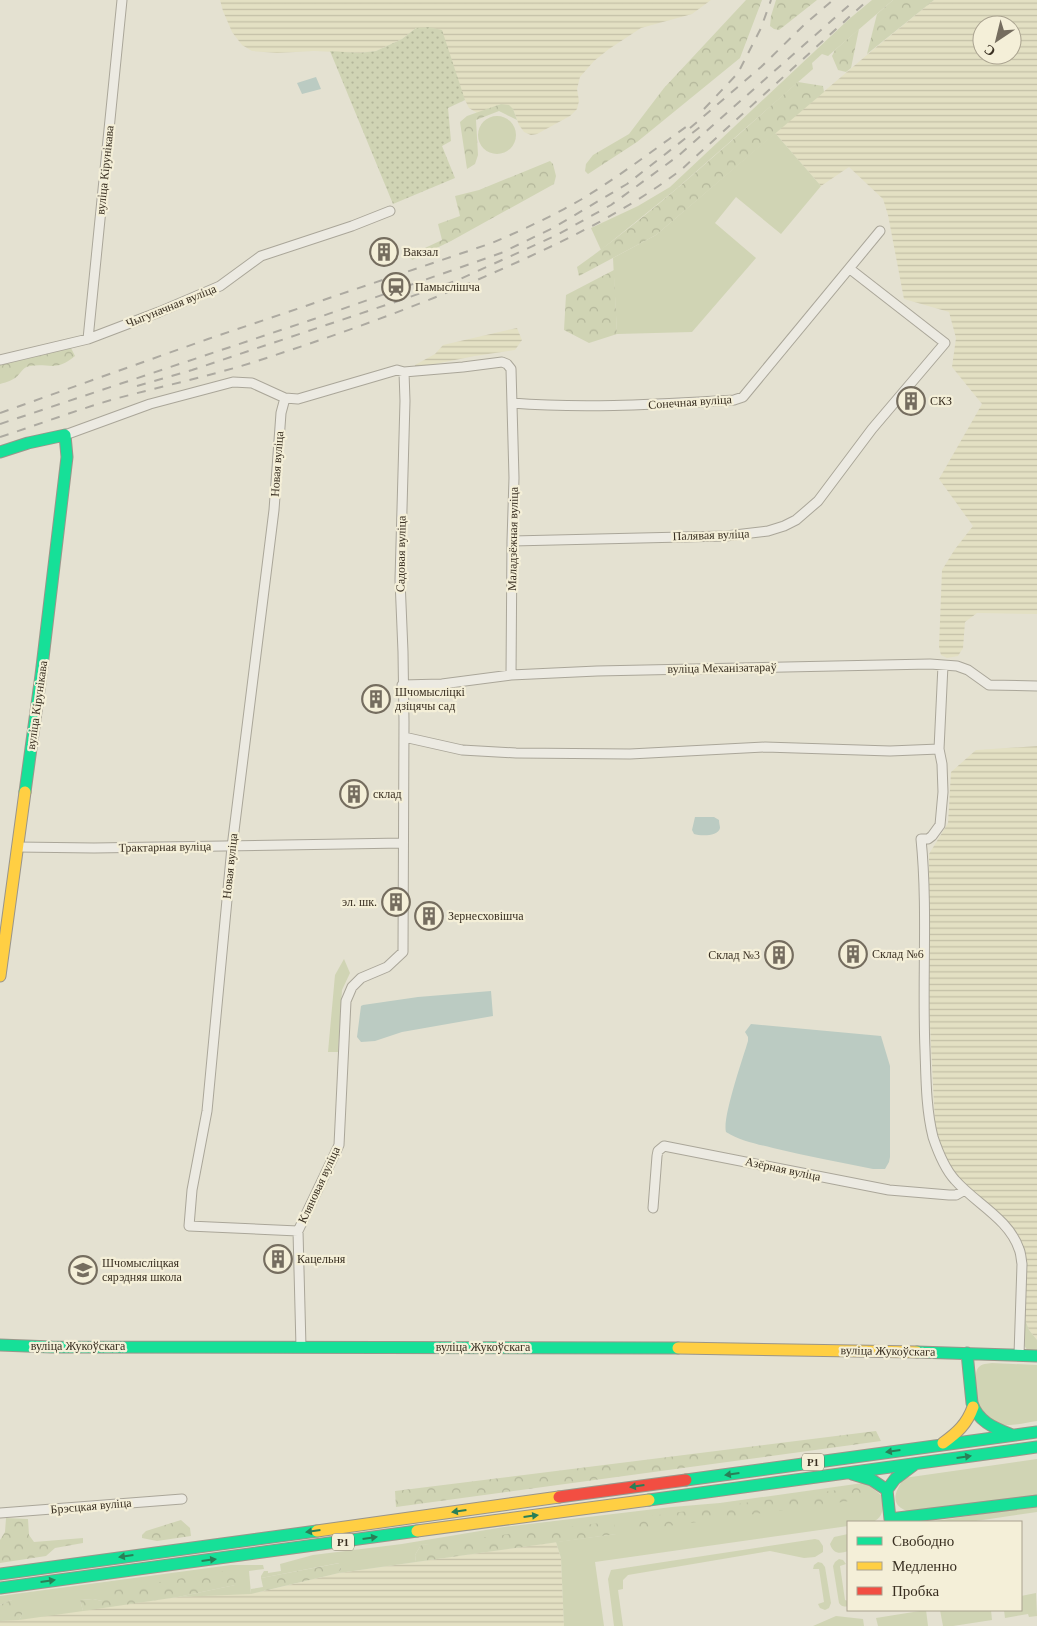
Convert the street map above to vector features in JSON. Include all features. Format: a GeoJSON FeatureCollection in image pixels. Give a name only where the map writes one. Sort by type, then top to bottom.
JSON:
{"type":"FeatureCollection","features":[{"type":"Feature","properties":{"kind":"main road"},"geometry":{"type":"LineString","coordinates":[[0,452],[65,434]]}},
{"type":"Feature","properties":{"kind":"main road","name":"вуліца Кірунікава"},"geometry":{"type":"LineString","coordinates":[[0,976],[41,675],[67,457],[65,434]]}},
{"type":"Feature","properties":{"kind":"main road","name":"вуліца Жукоўскага"},"geometry":{"type":"LineString","coordinates":[[0,1345],[52,1347],[773,1349],[1037,1356]]}},
{"type":"Feature","properties":{"kind":"main road"},"geometry":{"type":"LineString","coordinates":[[941,1445],[968,1422],[973,1405],[967,1353]]}},
{"type":"Feature","properties":{"kind":"main road"},"geometry":{"type":"LineString","coordinates":[[973,1405],[982,1419],[988,1424],[1013,1436]]}},
{"type":"Feature","properties":{"kind":"main road","name":"Р1"},"geometry":{"type":"LineString","coordinates":[[0,1574],[1037,1432]]}},
{"type":"Feature","properties":{"kind":"main road","name":"Р1"},"geometry":{"type":"LineString","coordinates":[[0,1588],[1037,1447]]}},
{"type":"Feature","properties":{"kind":"main road"},"geometry":{"type":"LineString","coordinates":[[916,1464],[895,1480],[887,1490],[890,1519],[1037,1502]]}},
{"type":"Feature","properties":{"kind":"main road"},"geometry":{"type":"LineString","coordinates":[[848,1472],[872,1480],[887,1490]]}},
{"type":"Feature","properties":{"kind":"street","name":"вуліца Кірунікава"},"geometry":{"type":"LineString","coordinates":[[88,339],[122,0]]}},
{"type":"Feature","properties":{"kind":"street","name":"Чыгуначная вуліца"},"geometry":{"type":"LineString","coordinates":[[0,360],[88,339],[159,312],[220,286],[262,256],[352,226],[390,211]]}},
{"type":"Feature","properties":{"kind":"street","name":"Сонечная вуліца"},"geometry":{"type":"LineString","coordinates":[[512,403],[557,406],[630,406],[734,400],[743,397],[880,231]]}},
{"type":"Feature","properties":{"kind":"street","name":"Палявая вуліца"},"geometry":{"type":"LineString","coordinates":[[512,541],[726,536],[768,531],[796,520],[818,501],[872,429],[945,343],[850,269]]}},
{"type":"Feature","properties":{"kind":"street","name":"Маладзёжная вуліца"},"geometry":{"type":"LineString","coordinates":[[404,372],[502,362],[508,364],[512,370],[514,478],[511,676]]}},
{"type":"Feature","properties":{"kind":"street"},"geometry":{"type":"LineString","coordinates":[[65,434],[150,404],[233,382],[252,383],[285,398],[298,399],[396,370],[404,372]]}},
{"type":"Feature","properties":{"kind":"street","name":"Садовая вуліца"},"geometry":{"type":"LineString","coordinates":[[403,843],[404,737],[400,580],[405,401],[404,372]]}},
{"type":"Feature","properties":{"kind":"street","name":"Новая вуліца"},"geometry":{"type":"LineString","coordinates":[[285,398],[281,413],[274,510],[232,847],[207,1111],[192,1190],[189,1226],[298,1231]]}},
{"type":"Feature","properties":{"kind":"street","name":"вуліца Механізатараў"},"geometry":{"type":"LineString","coordinates":[[402,685],[442,684],[511,676],[607,671],[920,664],[957,666],[968,670],[989,685],[1037,686]]}},
{"type":"Feature","properties":{"kind":"street"},"geometry":{"type":"LineString","coordinates":[[943,665],[939,749],[942,764],[943,792],[940,825],[932,836],[921,839],[924,866],[923,997],[929,1114],[938,1152],[946,1167],[965,1190],[1007,1229],[1020,1250],[1022,1264],[1018,1355]]}},
{"type":"Feature","properties":{"kind":"street"},"geometry":{"type":"LineString","coordinates":[[404,737],[462,750],[516,753],[630,754],[765,747],[890,750],[939,749]]}},
{"type":"Feature","properties":{"kind":"street","name":"Трактарная вуліца"},"geometry":{"type":"LineString","coordinates":[[17,847],[232,847],[403,843]]}},
{"type":"Feature","properties":{"kind":"street","name":"Кляновая вуліца"},"geometry":{"type":"LineString","coordinates":[[301,1347],[298,1231],[339,1145],[346,1002],[352,987],[362,978],[387,967],[403,952],[403,843]]}},
{"type":"Feature","properties":{"kind":"street","name":"Азёрная вуліца"},"geometry":{"type":"LineString","coordinates":[[653,1208],[657,1156],[658,1151],[664,1146],[889,1190],[949,1195],[956,1195],[965,1190]]}},
{"type":"Feature","properties":{"kind":"street","name":"Брэсцкая вуліца"},"geometry":{"type":"LineString","coordinates":[[0,1513],[182,1499]]}},
{"type":"Feature","properties":{"kind":"shaded area"},"geometry":{"type":"Polygon","coordinates":[[[220,0],[711,0],[692,14],[641,28],[609,49],[594,61],[580,77],[577,89],[579,101],[577,109],[570,116],[537,134],[531,135],[524,132],[519,125],[513,109],[501,104],[477,113],[469,108],[461,92],[416,28],[402,39],[376,51],[359,53],[314,51],[277,53],[252,51],[242,45],[232,32],[220,0]]]}},
{"type":"Feature","properties":{"kind":"shaded area"},"geometry":{"type":"Polygon","coordinates":[[[934,0],[1037,0],[1037,614],[977,613],[965,622],[963,648],[958,656],[947,658],[941,655],[939,647],[942,570],[973,526],[939,479],[982,404],[952,367],[956,338],[949,312],[904,299],[888,215],[883,199],[849,167],[821,186],[775,133],[934,0]]]}},
{"type":"Feature","properties":{"kind":"shaded area"},"geometry":{"type":"Polygon","coordinates":[[[316,77],[321,89],[302,94],[297,83],[316,77]]]}},
{"type":"Feature","properties":{"kind":"shaded area"},"geometry":{"type":"Polygon","coordinates":[[[517,328],[522,340],[515,350],[415,368],[415,365],[435,354],[443,345],[517,328]]]}},
{"type":"Feature","properties":{"kind":"shaded area"},"geometry":{"type":"Polygon","coordinates":[[[1037,746],[1037,1340],[1029,1330],[1024,1317],[1023,1248],[1017,1234],[1005,1219],[968,1188],[952,1171],[941,1147],[935,1124],[929,1006],[929,854],[948,823],[951,772],[976,750],[1037,746]]]}},
{"type":"Feature","properties":{"kind":"shaded area"},"geometry":{"type":"Polygon","coordinates":[[[695,817],[714,817],[719,820],[719,831],[708,835],[694,834],[692,830],[695,817]]]}},
{"type":"Feature","properties":{"kind":"shaded area"},"geometry":{"type":"Polygon","coordinates":[[[491,991],[493,1016],[402,1032],[375,1041],[361,1042],[357,1037],[361,1006],[363,1005],[418,997],[491,991]]]}},
{"type":"Feature","properties":{"kind":"shaded area"},"geometry":{"type":"Polygon","coordinates":[[[751,1024],[881,1036],[890,1066],[890,1157],[885,1169],[873,1169],[785,1151],[749,1142],[726,1132],[727,1114],[748,1041],[745,1032],[751,1024]]]}},
{"type":"Feature","properties":{"kind":"shaded area"},"geometry":{"type":"Polygon","coordinates":[[[556,1542],[561,1558],[564,1626],[0,1626],[0,1621],[178,1597],[260,1592],[339,1573],[556,1542]]]}},
{"type":"Feature","properties":{"kind":"green space"},"geometry":{"type":"Polygon","coordinates":[[[746,0],[762,0],[740,58],[637,142],[588,174],[585,171],[586,164],[593,155],[629,134],[664,88],[746,0]]]}},
{"type":"Feature","properties":{"kind":"green space"},"geometry":{"type":"Polygon","coordinates":[[[776,0],[817,0],[779,30],[770,26],[776,0]]]}},
{"type":"Feature","properties":{"kind":"green space"},"geometry":{"type":"Polygon","coordinates":[[[872,0],[893,0],[828,56],[822,54],[812,63],[813,69],[675,190],[601,250],[591,228],[638,206],[670,187],[848,20],[872,0]]]}},
{"type":"Feature","properties":{"kind":"green space"},"geometry":{"type":"Polygon","coordinates":[[[893,0],[934,0],[867,54],[877,14],[893,0]]]}},
{"type":"Feature","properties":{"kind":"green space"},"geometry":{"type":"Polygon","coordinates":[[[429,27],[442,30],[465,100],[448,108],[451,141],[442,146],[455,178],[393,204],[330,51],[359,53],[376,51],[402,39],[416,28],[429,27]]]}},
{"type":"Feature","properties":{"kind":"green space"},"geometry":{"type":"Polygon","coordinates":[[[859,29],[851,68],[846,72],[838,70],[832,56],[835,50],[859,29]]]}},
{"type":"Feature","properties":{"kind":"green space"},"geometry":{"type":"Polygon","coordinates":[[[798,82],[823,86],[824,92],[656,235],[579,276],[577,267],[662,201],[798,82]]]}},
{"type":"Feature","properties":{"kind":"green space"},"geometry":{"type":"Polygon","coordinates":[[[501,104],[509,105],[513,109],[517,120],[499,111],[476,120],[478,155],[475,164],[467,169],[460,122],[467,116],[501,104]]]}},
{"type":"Feature","properties":{"kind":"green space"},"geometry":{"type":"Polygon","coordinates":[[[497,116],[510,122],[516,135],[510,148],[497,154],[484,148],[478,135],[484,122],[497,116]]]}},
{"type":"Feature","properties":{"kind":"green space"},"geometry":{"type":"Polygon","coordinates":[[[775,133],[821,186],[781,234],[736,197],[715,223],[756,258],[692,332],[617,334],[613,258],[656,235],[775,133]]]}},
{"type":"Feature","properties":{"kind":"green space"},"geometry":{"type":"Polygon","coordinates":[[[550,161],[553,164],[556,176],[554,184],[451,241],[412,260],[410,255],[442,240],[438,224],[460,216],[455,196],[479,190],[550,161]]]}},
{"type":"Feature","properties":{"kind":"green space"},"geometry":{"type":"Polygon","coordinates":[[[614,270],[617,334],[589,343],[564,330],[566,295],[614,270]]]}},
{"type":"Feature","properties":{"kind":"green space"},"geometry":{"type":"Polygon","coordinates":[[[71,348],[75,356],[63,364],[27,367],[13,379],[0,384],[0,362],[50,350],[71,348]]]}},
{"type":"Feature","properties":{"kind":"green space"},"geometry":{"type":"Polygon","coordinates":[[[344,959],[350,973],[342,990],[338,1052],[328,1052],[335,975],[344,959]]]}},
{"type":"Feature","properties":{"kind":"green space"},"geometry":{"type":"Polygon","coordinates":[[[1024,1317],[1029,1330],[1037,1340],[1037,1353],[1028,1351],[1023,1344],[1024,1317]]]}},
{"type":"Feature","properties":{"kind":"green space"},"geometry":{"type":"Polygon","coordinates":[[[992,1363],[1037,1365],[1037,1421],[1004,1425],[992,1422],[983,1413],[977,1403],[976,1375],[980,1366],[992,1363]]]}},
{"type":"Feature","properties":{"kind":"green space"},"geometry":{"type":"Polygon","coordinates":[[[876,1431],[881,1441],[396,1507],[395,1491],[876,1431]]]}},
{"type":"Feature","properties":{"kind":"green space"},"geometry":{"type":"Polygon","coordinates":[[[1037,1459],[1037,1495],[910,1512],[896,1503],[896,1494],[904,1478],[1037,1459]]]}},
{"type":"Feature","properties":{"kind":"green space"},"geometry":{"type":"Polygon","coordinates":[[[863,1483],[881,1495],[883,1507],[880,1517],[875,1521],[847,1521],[847,1526],[595,1562],[604,1626],[564,1626],[561,1558],[556,1542],[616,1534],[421,1545],[415,1555],[416,1562],[339,1573],[341,1569],[339,1563],[261,1578],[264,1571],[268,1571],[268,1573],[281,1571],[280,1564],[313,1555],[402,1544],[504,1527],[720,1503],[863,1483]]]}},
{"type":"Feature","properties":{"kind":"green space"},"geometry":{"type":"Polygon","coordinates":[[[860,1487],[864,1499],[639,1530],[637,1518],[860,1487]]]}},
{"type":"Feature","properties":{"kind":"green space"},"geometry":{"type":"Polygon","coordinates":[[[1037,1506],[1037,1512],[976,1521],[936,1521],[1037,1506]]]}},
{"type":"Feature","properties":{"kind":"green space"},"geometry":{"type":"Polygon","coordinates":[[[6,1518],[28,1519],[29,1535],[34,1542],[83,1538],[83,1543],[55,1548],[46,1556],[0,1563],[0,1540],[5,1532],[6,1518]]]}},
{"type":"Feature","properties":{"kind":"green space"},"geometry":{"type":"Polygon","coordinates":[[[181,1520],[190,1528],[191,1536],[157,1541],[142,1538],[146,1531],[181,1520]]]}},
{"type":"Feature","properties":{"kind":"green space"},"geometry":{"type":"Polygon","coordinates":[[[609,1522],[614,1523],[616,1534],[416,1562],[415,1555],[421,1545],[609,1522]]]}},
{"type":"Feature","properties":{"kind":"green space"},"geometry":{"type":"Polygon","coordinates":[[[847,1534],[847,1551],[840,1553],[831,1547],[830,1544],[834,1537],[847,1534]]]}},
{"type":"Feature","properties":{"kind":"green space"},"geometry":{"type":"Polygon","coordinates":[[[815,1539],[819,1540],[823,1546],[823,1552],[815,1557],[804,1558],[770,1551],[628,1575],[623,1580],[623,1589],[618,1590],[623,1626],[614,1626],[608,1579],[611,1570],[815,1539]]]}},
{"type":"Feature","properties":{"kind":"green space"},"geometry":{"type":"Polygon","coordinates":[[[839,1559],[843,1560],[846,1564],[840,1566],[845,1600],[847,1601],[847,1606],[845,1607],[839,1603],[833,1566],[839,1559]]]}},
{"type":"Feature","properties":{"kind":"green space"},"geometry":{"type":"Polygon","coordinates":[[[818,1562],[822,1563],[825,1567],[831,1603],[829,1608],[825,1610],[820,1608],[818,1604],[824,1602],[819,1569],[813,1569],[814,1565],[818,1562]]]}},
{"type":"Feature","properties":{"kind":"green space"},"geometry":{"type":"Polygon","coordinates":[[[340,1563],[341,1569],[339,1573],[251,1594],[251,1589],[263,1587],[261,1578],[340,1563]]]}},
{"type":"Feature","properties":{"kind":"green space"},"geometry":{"type":"Polygon","coordinates":[[[231,1565],[263,1565],[264,1569],[249,1571],[251,1594],[178,1597],[235,1585],[102,1601],[93,1599],[80,1600],[83,1611],[19,1620],[23,1613],[11,1600],[0,1605],[0,1596],[231,1565]]]}},
{"type":"Feature","properties":{"kind":"green space"},"geometry":{"type":"Polygon","coordinates":[[[221,1571],[238,1578],[235,1585],[178,1597],[83,1611],[80,1600],[93,1599],[102,1601],[110,1591],[221,1571]]]}},
{"type":"Feature","properties":{"kind":"green space"},"geometry":{"type":"Polygon","coordinates":[[[1036,1593],[1037,1616],[1029,1617],[1028,1614],[1005,1618],[1004,1611],[1022,1611],[1022,1596],[1036,1593]]]}},
{"type":"Feature","properties":{"kind":"green space"},"geometry":{"type":"Polygon","coordinates":[[[11,1600],[21,1606],[23,1613],[19,1620],[0,1621],[0,1605],[11,1600]]]}},
{"type":"Feature","properties":{"kind":"green space"},"geometry":{"type":"Polygon","coordinates":[[[926,1611],[928,1626],[878,1626],[876,1618],[926,1611]]]}},
{"type":"Feature","properties":{"kind":"green space"},"geometry":{"type":"Polygon","coordinates":[[[940,1611],[991,1611],[992,1620],[943,1626],[940,1611]]]}},
{"type":"Feature","properties":{"kind":"green space"},"geometry":{"type":"Polygon","coordinates":[[[836,1616],[863,1619],[864,1626],[813,1626],[836,1616]]]}},
{"type":"Feature","properties":{"kind":"railway"},"geometry":{"type":"LineString","coordinates":[[704,109],[738,73],[761,28],[771,0]]}},
{"type":"Feature","properties":{"kind":"railway"},"geometry":{"type":"LineString","coordinates":[[690,128],[761,67],[805,24],[833,0]]}},
{"type":"Feature","properties":{"kind":"railway"},"geometry":{"type":"LineString","coordinates":[[137,386],[192,370],[458,280],[557,235],[611,205],[678,156],[855,0]]}},
{"type":"Feature","properties":{"kind":"railway"},"geometry":{"type":"LineString","coordinates":[[0,437],[111,400],[254,362],[351,329],[479,279],[578,233],[621,210],[682,169],[868,0]]}},
{"type":"Feature","properties":{"kind":"railway"},"geometry":{"type":"LineString","coordinates":[[0,413],[208,339],[492,243],[537,223],[582,199],[693,122]]}},
{"type":"Feature","properties":{"kind":"railway"},"geometry":{"type":"LineString","coordinates":[[0,424],[314,319],[501,253],[553,228],[627,184],[700,127]]}},
{"type":"Feature","properties":{"kind":"traffic: fast"},"geometry":{"type":"LineString","coordinates":[[0,452],[28,443],[65,435],[67,457],[25,792]]}},
{"type":"Feature","properties":{"kind":"traffic: fast"},"geometry":{"type":"LineString","coordinates":[[0,1345],[52,1347],[678,1348]]}},
{"type":"Feature","properties":{"kind":"traffic: fast"},"geometry":{"type":"LineString","coordinates":[[917,1352],[1037,1356]]}},
{"type":"Feature","properties":{"kind":"traffic: fast"},"geometry":{"type":"LineString","coordinates":[[967,1353],[972,1403]]}},
{"type":"Feature","properties":{"kind":"traffic: fast"},"geometry":{"type":"LineString","coordinates":[[972,1403],[983,1420],[993,1427],[1012,1435]]}},
{"type":"Feature","properties":{"kind":"traffic: fast"},"geometry":{"type":"LineString","coordinates":[[686,1480],[1037,1432]]}},
{"type":"Feature","properties":{"kind":"traffic: fast"},"geometry":{"type":"LineString","coordinates":[[649,1500],[1037,1447]]}},
{"type":"Feature","properties":{"kind":"traffic: fast"},"geometry":{"type":"LineString","coordinates":[[852,1474],[872,1480],[887,1490],[895,1479],[915,1464]]}},
{"type":"Feature","properties":{"kind":"traffic: fast"},"geometry":{"type":"LineString","coordinates":[[887,1490],[890,1519],[1037,1501]]}},
{"type":"Feature","properties":{"kind":"traffic: fast"},"geometry":{"type":"LineString","coordinates":[[0,1574],[317,1531]]}},
{"type":"Feature","properties":{"kind":"traffic: fast"},"geometry":{"type":"LineString","coordinates":[[0,1588],[417,1531]]}},
{"type":"Feature","properties":{"kind":"traffic: slow"},"geometry":{"type":"LineString","coordinates":[[0,976],[25,792]]}},
{"type":"Feature","properties":{"kind":"traffic: slow"},"geometry":{"type":"LineString","coordinates":[[678,1348],[917,1352]]}},
{"type":"Feature","properties":{"kind":"traffic: slow"},"geometry":{"type":"LineString","coordinates":[[943,1443],[961,1428],[973,1407]]}},
{"type":"Feature","properties":{"kind":"traffic: slow"},"geometry":{"type":"LineString","coordinates":[[317,1531],[559,1497]]}},
{"type":"Feature","properties":{"kind":"traffic: slow"},"geometry":{"type":"LineString","coordinates":[[417,1531],[649,1500]]}},
{"type":"Feature","properties":{"kind":"traffic: jam"},"geometry":{"type":"LineString","coordinates":[[559,1497],[686,1480]]}},
{"type":"Feature","properties":{"kind":"place","name":"Вакзал"},"geometry":{"type":"Point","coordinates":[384,252]}},
{"type":"Feature","properties":{"kind":"place","name":"Памыслішча"},"geometry":{"type":"Point","coordinates":[396,287]}},
{"type":"Feature","properties":{"kind":"place","name":"СКЗ"},"geometry":{"type":"Point","coordinates":[911,401]}},
{"type":"Feature","properties":{"kind":"place","name":"Шчомысліцкі дзіцячы сад"},"geometry":{"type":"Point","coordinates":[376,699]}},
{"type":"Feature","properties":{"kind":"place","name":"склад"},"geometry":{"type":"Point","coordinates":[354,794]}},
{"type":"Feature","properties":{"kind":"place","name":"эл. шк."},"geometry":{"type":"Point","coordinates":[396,902]}},
{"type":"Feature","properties":{"kind":"place","name":"Зернесховішча"},"geometry":{"type":"Point","coordinates":[429,916]}},
{"type":"Feature","properties":{"kind":"place","name":"Склад №6"},"geometry":{"type":"Point","coordinates":[853,954]}},
{"type":"Feature","properties":{"kind":"place","name":"Склад №3"},"geometry":{"type":"Point","coordinates":[779,955]}},
{"type":"Feature","properties":{"kind":"place","name":"Кацельня"},"geometry":{"type":"Point","coordinates":[278,1259]}},
{"type":"Feature","properties":{"kind":"place","name":"Шчомысліцкая сярэдняя школа"},"geometry":{"type":"Point","coordinates":[83,1270]}}]}
